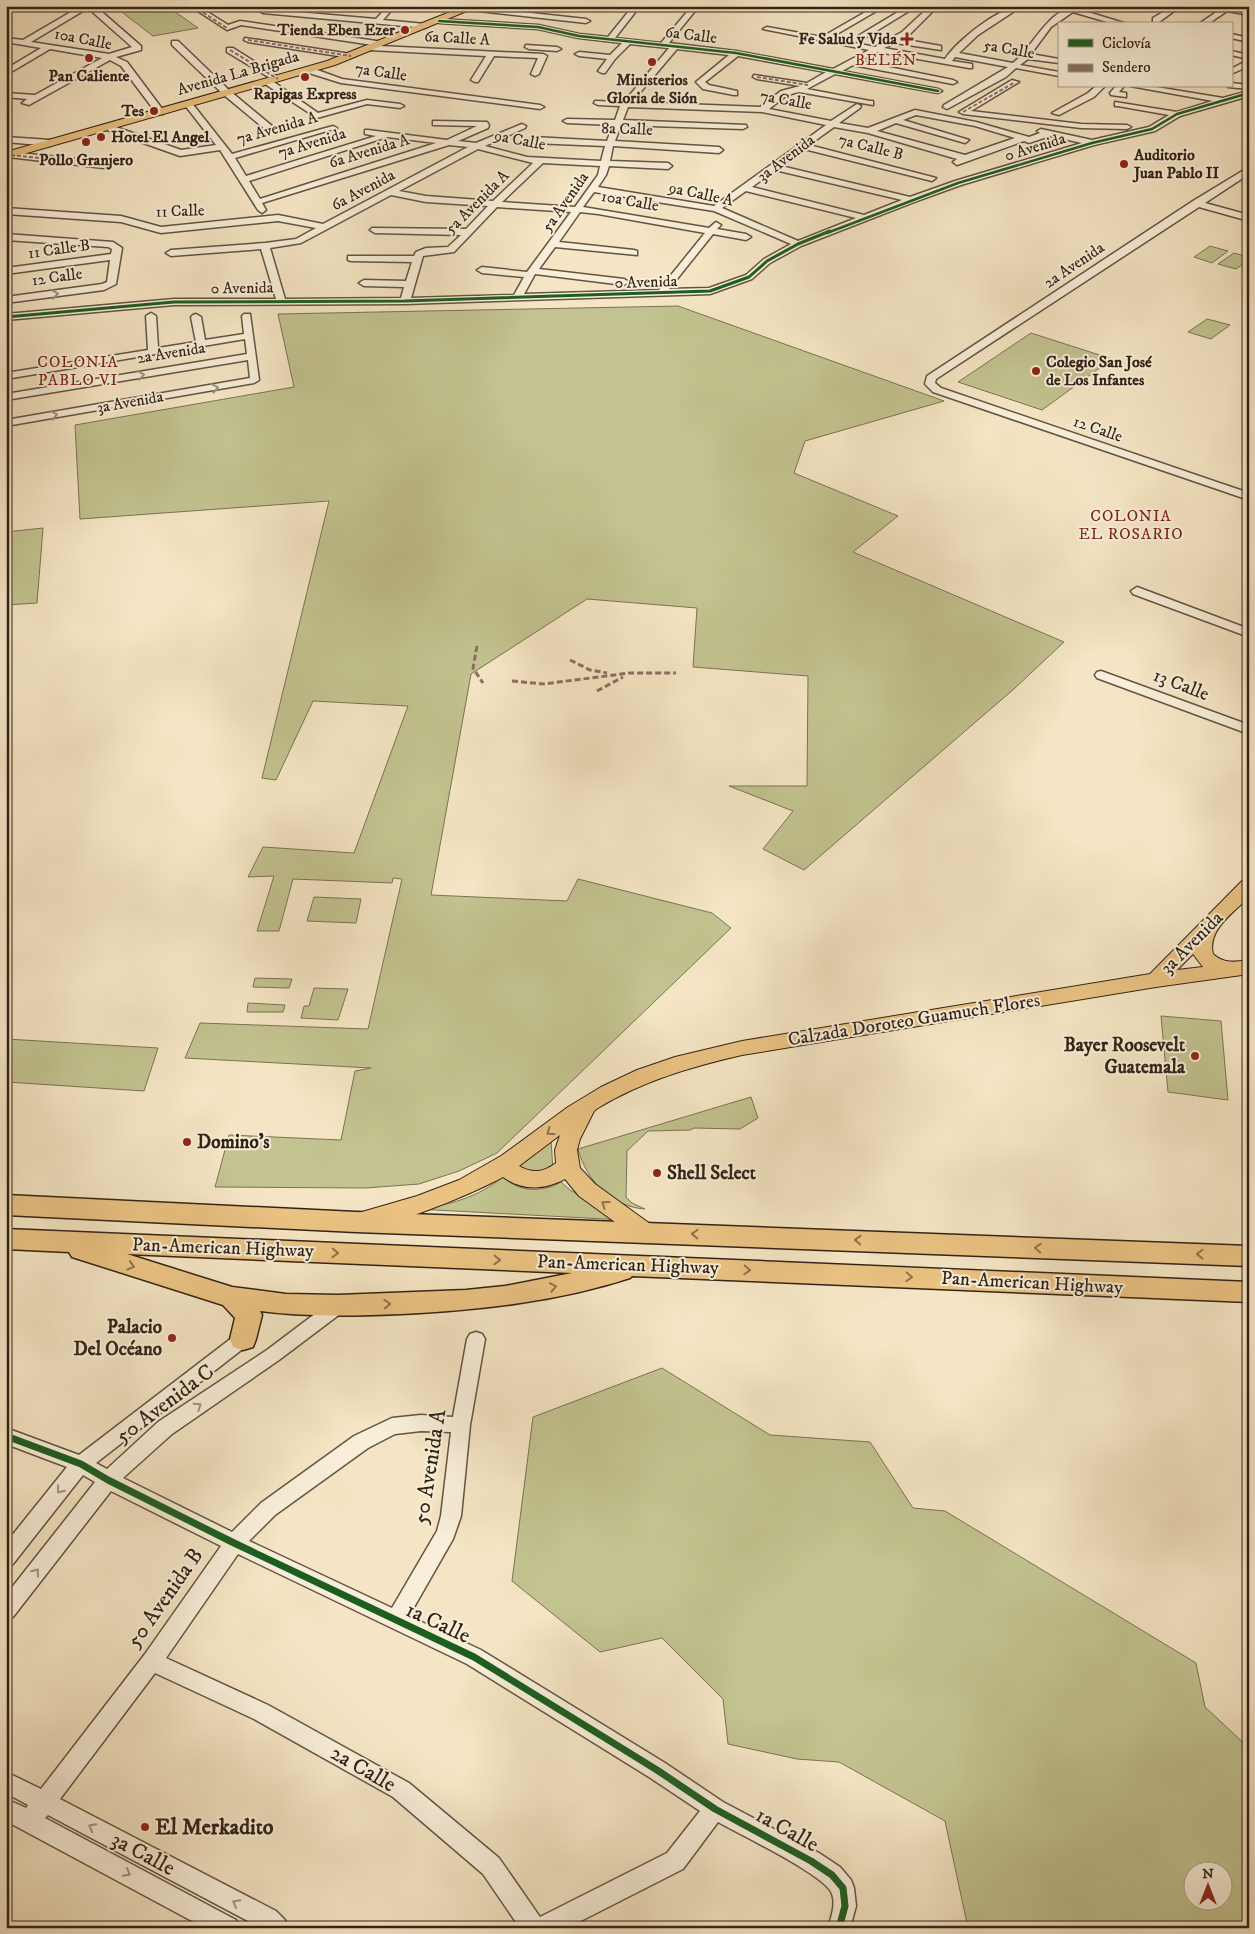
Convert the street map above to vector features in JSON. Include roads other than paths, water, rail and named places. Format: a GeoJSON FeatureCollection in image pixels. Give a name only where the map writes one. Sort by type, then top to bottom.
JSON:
{"type":"FeatureCollection","features":[{"type":"Feature","properties":{"kind":"highway","name":"Pan-American Highway"},"geometry":{"type":"LineString","coordinates":[[6,1205],[356,1222],[1249,1256]]}},
{"type":"Feature","properties":{"kind":"highway","name":"Pan-American Highway"},"geometry":{"type":"LineString","coordinates":[[6,1239],[1249,1292]]}},
{"type":"Feature","properties":{"kind":"highway"},"geometry":{"type":"LineString","coordinates":[[51,1241],[232,1297],[286,1304],[338,1306],[466,1300],[505,1296],[585,1281],[640,1266]]}},
{"type":"Feature","properties":{"kind":"highway"},"geometry":{"type":"LineString","coordinates":[[1115,1286],[1159,1275],[1166,1272],[1170,1264],[1160,1257],[1116,1252]]}},
{"type":"Feature","properties":{"kind":"highway"},"geometry":{"type":"LineString","coordinates":[[232,1297],[249,1315],[243,1339]]}},
{"type":"Feature","properties":{"kind":"main road","name":"Avenida La Brigada"},"geometry":{"type":"LineString","coordinates":[[9,155],[309,70],[351,56],[471,7]]}},
{"type":"Feature","properties":{"kind":"main road","name":"3a Avenida"},"geometry":{"type":"LineString","coordinates":[[1156,980],[1249,885]]}},
{"type":"Feature","properties":{"kind":"main road"},"geometry":{"type":"LineString","coordinates":[[1204,932],[1200,946],[1205,958],[1217,966],[1241,968]]}},
{"type":"Feature","properties":{"kind":"main road","name":"Calzada Doroteo Guamuch Flores"},"geometry":{"type":"LineString","coordinates":[[356,1222],[450,1194],[480,1180],[505,1165],[589,1104],[640,1076],[698,1058],[742,1048],[1156,980],[1241,968]]}},
{"type":"Feature","properties":{"kind":"main road","name":"Calzada Doroteo Guamuch Flores"},"geometry":{"type":"LineString","coordinates":[[567,1168],[567,1141],[589,1104]]}},
{"type":"Feature","properties":{"kind":"main road"},"geometry":{"type":"LineString","coordinates":[[505,1165],[517,1176],[532,1181],[548,1179],[567,1168],[578,1183],[645,1232]]}},
{"type":"Feature","properties":{"kind":"street"},"geometry":{"type":"LineString","coordinates":[[6,12],[20,6]]}},
{"type":"Feature","properties":{"kind":"street"},"geometry":{"type":"LineString","coordinates":[[24,43],[88,6],[138,48],[118,53],[26,103]]}},
{"type":"Feature","properties":{"kind":"street"},"geometry":{"type":"LineString","coordinates":[[193,6],[227,28],[240,23],[380,44]]}},
{"type":"Feature","properties":{"kind":"street"},"geometry":{"type":"LineString","coordinates":[[377,22],[392,6]]}},
{"type":"Feature","properties":{"kind":"street"},"geometry":{"type":"LineString","coordinates":[[589,6],[602,8]]}},
{"type":"Feature","properties":{"kind":"street"},"geometry":{"type":"LineString","coordinates":[[610,39],[637,6]]}},
{"type":"Feature","properties":{"kind":"street"},"geometry":{"type":"LineString","coordinates":[[664,44],[696,6]]}},
{"type":"Feature","properties":{"kind":"street"},"geometry":{"type":"LineString","coordinates":[[764,6],[781,9],[798,7]]}},
{"type":"Feature","properties":{"kind":"street"},"geometry":{"type":"LineString","coordinates":[[823,39],[882,6]]}},
{"type":"Feature","properties":{"kind":"street"},"geometry":{"type":"LineString","coordinates":[[862,36],[914,6]]}},
{"type":"Feature","properties":{"kind":"street"},"geometry":{"type":"LineString","coordinates":[[975,6],[988,8]]}},
{"type":"Feature","properties":{"kind":"street"},"geometry":{"type":"LineString","coordinates":[[946,62],[975,33],[1019,6]]}},
{"type":"Feature","properties":{"kind":"street"},"geometry":{"type":"LineString","coordinates":[[1156,20],[1178,6]]}},
{"type":"Feature","properties":{"kind":"street"},"geometry":{"type":"LineString","coordinates":[[471,7],[586,22]]}},
{"type":"Feature","properties":{"kind":"street"},"geometry":{"type":"LineString","coordinates":[[800,90],[905,34],[931,7]]}},
{"type":"Feature","properties":{"kind":"street"},"geometry":{"type":"LineString","coordinates":[[1117,22],[1075,8],[1052,21],[1045,29],[1048,33],[1015,66],[1002,76],[947,107],[963,112],[1081,126],[1126,127]]}},
{"type":"Feature","properties":{"kind":"street"},"geometry":{"type":"LineString","coordinates":[[1206,22],[1228,8],[1249,13]]}},
{"type":"Feature","properties":{"kind":"street"},"geometry":{"type":"LineString","coordinates":[[263,11],[425,26]]}},
{"type":"Feature","properties":{"kind":"street","name":"6a Calle"},"geometry":{"type":"LineString","coordinates":[[439,21],[538,27],[579,36],[736,53],[938,91]]}},
{"type":"Feature","properties":{"kind":"street"},"geometry":{"type":"LineString","coordinates":[[768,29],[970,66]]}},
{"type":"Feature","properties":{"kind":"street"},"geometry":{"type":"LineString","coordinates":[[838,31],[871,38]]}},
{"type":"Feature","properties":{"kind":"street"},"geometry":{"type":"LineString","coordinates":[[1232,36],[1249,40]]}},
{"type":"Feature","properties":{"kind":"street"},"geometry":{"type":"LineString","coordinates":[[393,39],[411,43],[468,44]]}},
{"type":"Feature","properties":{"kind":"street","name":"10a Calle"},"geometry":{"type":"LineString","coordinates":[[6,40],[110,57],[124,64],[160,112]]}},
{"type":"Feature","properties":{"kind":"street"},"geometry":{"type":"LineString","coordinates":[[248,40],[351,56]]}},
{"type":"Feature","properties":{"kind":"street"},"geometry":{"type":"LineString","coordinates":[[602,71],[628,40]]}},
{"type":"Feature","properties":{"kind":"street"},"geometry":{"type":"LineString","coordinates":[[880,40],[938,48]]}},
{"type":"Feature","properties":{"kind":"street"},"geometry":{"type":"LineString","coordinates":[[175,43],[227,93],[269,128]]}},
{"type":"Feature","properties":{"kind":"street"},"geometry":{"type":"LineString","coordinates":[[1233,53],[1249,44]]}},
{"type":"Feature","properties":{"kind":"street"},"geometry":{"type":"LineString","coordinates":[[520,46],[557,49]]}},
{"type":"Feature","properties":{"kind":"street","name":"5a Avenida"},"geometry":{"type":"LineString","coordinates":[[518,298],[519,293],[532,273],[594,189],[602,175],[610,143],[625,105],[675,46]]}},
{"type":"Feature","properties":{"kind":"street"},"geometry":{"type":"LineString","coordinates":[[6,73],[48,47]]}},
{"type":"Feature","properties":{"kind":"street","name":"6a Calle A"},"geometry":{"type":"LineString","coordinates":[[369,48],[543,56],[535,74]]}},
{"type":"Feature","properties":{"kind":"street"},"geometry":{"type":"LineString","coordinates":[[230,50],[273,80],[317,116],[370,102],[400,106]]}},
{"type":"Feature","properties":{"kind":"street"},"geometry":{"type":"LineString","coordinates":[[734,93],[706,88],[700,82],[736,53]]}},
{"type":"Feature","properties":{"kind":"street"},"geometry":{"type":"LineString","coordinates":[[1233,53],[1249,57]]}},
{"type":"Feature","properties":{"kind":"street"},"geometry":{"type":"LineString","coordinates":[[475,80],[491,54]]}},
{"type":"Feature","properties":{"kind":"street"},"geometry":{"type":"LineString","coordinates":[[579,54],[612,57]]}},
{"type":"Feature","properties":{"kind":"street","name":"5a Calle"},"geometry":{"type":"LineString","coordinates":[[955,54],[1058,74]]}},
{"type":"Feature","properties":{"kind":"street"},"geometry":{"type":"LineString","coordinates":[[1026,56],[1058,61]]}},
{"type":"Feature","properties":{"kind":"street"},"geometry":{"type":"LineString","coordinates":[[850,62],[953,82]]}},
{"type":"Feature","properties":{"kind":"street"},"geometry":{"type":"LineString","coordinates":[[1232,72],[1249,63]]}},
{"type":"Feature","properties":{"kind":"street","name":"7a Calle"},"geometry":{"type":"LineString","coordinates":[[309,70],[341,81],[540,107]]}},
{"type":"Feature","properties":{"kind":"street"},"geometry":{"type":"LineString","coordinates":[[757,77],[808,85]]}},
{"type":"Feature","properties":{"kind":"street"},"geometry":{"type":"LineString","coordinates":[[963,112],[1015,82]]}},
{"type":"Feature","properties":{"kind":"street"},"geometry":{"type":"LineString","coordinates":[[1232,85],[1249,87]]}},
{"type":"Feature","properties":{"kind":"street"},"geometry":{"type":"LineString","coordinates":[[1056,113],[1091,95],[1099,88]]}},
{"type":"Feature","properties":{"kind":"street"},"geometry":{"type":"LineString","coordinates":[[1146,88],[1224,101]]}},
{"type":"Feature","properties":{"kind":"street"},"geometry":{"type":"LineString","coordinates":[[762,110],[784,93],[800,90],[870,102]]}},
{"type":"Feature","properties":{"kind":"street"},"geometry":{"type":"LineString","coordinates":[[1124,93],[1115,106],[1177,114]]}},
{"type":"Feature","properties":{"kind":"street","name":"0 Avenida"},"geometry":{"type":"LineString","coordinates":[[6,317],[174,302],[281,300],[405,301],[710,291],[744,280],[754,274],[772,257],[798,244],[910,200],[958,183],[1092,143],[1152,129],[1177,114],[1249,93]]}},
{"type":"Feature","properties":{"kind":"street"},"geometry":{"type":"LineString","coordinates":[[6,95],[34,97]]}},
{"type":"Feature","properties":{"kind":"street","name":"7a Calle"},"geometry":{"type":"LineString","coordinates":[[598,103],[762,110],[869,131],[965,158]]}},
{"type":"Feature","properties":{"kind":"street"},"geometry":{"type":"LineString","coordinates":[[188,104],[230,157],[266,218]]}},
{"type":"Feature","properties":{"kind":"street"},"geometry":{"type":"LineString","coordinates":[[352,106],[404,115]]}},
{"type":"Feature","properties":{"kind":"street","name":"3a Avenida"},"geometry":{"type":"LineString","coordinates":[[716,209],[857,106]]}},
{"type":"Feature","properties":{"kind":"street"},"geometry":{"type":"LineString","coordinates":[[869,131],[912,112],[928,113],[976,124],[1021,137],[1022,139]]}},
{"type":"Feature","properties":{"kind":"street"},"geometry":{"type":"LineString","coordinates":[[895,120],[964,140]]}},
{"type":"Feature","properties":{"kind":"street"},"geometry":{"type":"LineString","coordinates":[[568,121],[743,127]]}},
{"type":"Feature","properties":{"kind":"street","name":"6a Avenida A"},"geometry":{"type":"LineString","coordinates":[[258,202],[446,143],[486,126],[436,123]]}},
{"type":"Feature","properties":{"kind":"street"},"geometry":{"type":"LineString","coordinates":[[1003,124],[1092,143]]}},
{"type":"Feature","properties":{"kind":"street","name":"6a Avenida"},"geometry":{"type":"LineString","coordinates":[[171,253],[266,246],[298,241],[477,146],[522,126]]}},
{"type":"Feature","properties":{"kind":"street"},"geometry":{"type":"LineString","coordinates":[[107,127],[180,153],[222,147]]}},
{"type":"Feature","properties":{"kind":"street","name":"7a Avenida A"},"geometry":{"type":"LineString","coordinates":[[230,157],[333,128]]}},
{"type":"Feature","properties":{"kind":"street","name":"9a Calle"},"geometry":{"type":"LineString","coordinates":[[368,132],[477,146],[527,160],[668,166]]}},
{"type":"Feature","properties":{"kind":"street"},"geometry":{"type":"LineString","coordinates":[[956,163],[965,158],[1022,139],[1034,139],[1049,133]]}},
{"type":"Feature","properties":{"kind":"street","name":"7a Avenida"},"geometry":{"type":"LineString","coordinates":[[243,180],[389,134]]}},
{"type":"Feature","properties":{"kind":"street"},"geometry":{"type":"LineString","coordinates":[[6,139],[50,143]]}},
{"type":"Feature","properties":{"kind":"street","name":"8a Calle"},"geometry":{"type":"LineString","coordinates":[[533,140],[674,146],[719,150]]}},
{"type":"Feature","properties":{"kind":"street","name":"7a Calle B"},"geometry":{"type":"LineString","coordinates":[[802,146],[932,178]]}},
{"type":"Feature","properties":{"kind":"street"},"geometry":{"type":"LineString","coordinates":[[9,155],[104,165]]}},
{"type":"Feature","properties":{"kind":"street","name":"5a Avenida A"},"geometry":{"type":"LineString","coordinates":[[417,259],[421,252],[451,250],[540,161]]}},
{"type":"Feature","properties":{"kind":"street"},"geometry":{"type":"LineString","coordinates":[[776,167],[910,200]]}},
{"type":"Feature","properties":{"kind":"street","name":"2a Avenida"},"geometry":{"type":"LineString","coordinates":[[937,390],[930,384],[930,378],[1249,170]]}},
{"type":"Feature","properties":{"kind":"street"},"geometry":{"type":"LineString","coordinates":[[745,188],[865,218]]}},
{"type":"Feature","properties":{"kind":"street","name":"9a Calle A"},"geometry":{"type":"LineString","coordinates":[[594,189],[716,209],[798,244]]}},
{"type":"Feature","properties":{"kind":"street","name":"10a Calle"},"geometry":{"type":"LineString","coordinates":[[390,192],[426,199],[579,209],[746,236]]}},
{"type":"Feature","properties":{"kind":"street"},"geometry":{"type":"LineString","coordinates":[[1196,203],[1249,218]]}},
{"type":"Feature","properties":{"kind":"street","name":"11 Calle"},"geometry":{"type":"LineString","coordinates":[[8,212],[121,219],[161,230],[266,218],[290,219],[325,227]]}},
{"type":"Feature","properties":{"kind":"street"},"geometry":{"type":"LineString","coordinates":[[661,294],[726,212]]}},
{"type":"Feature","properties":{"kind":"street"},"geometry":{"type":"LineString","coordinates":[[375,230],[467,232]]}},
{"type":"Feature","properties":{"kind":"street"},"geometry":{"type":"LineString","coordinates":[[6,237],[115,245],[117,248],[116,256]]}},
{"type":"Feature","properties":{"kind":"street"},"geometry":{"type":"LineString","coordinates":[[553,244],[634,253]]}},
{"type":"Feature","properties":{"kind":"street"},"geometry":{"type":"LineString","coordinates":[[266,246],[281,300]]}},
{"type":"Feature","properties":{"kind":"street","name":"12 Calle"},"geometry":{"type":"LineString","coordinates":[[6,300],[104,287],[111,284],[116,256]]}},
{"type":"Feature","properties":{"kind":"street","name":"11 Calle B"},"geometry":{"type":"LineString","coordinates":[[6,272],[116,256]]}},
{"type":"Feature","properties":{"kind":"street"},"geometry":{"type":"LineString","coordinates":[[351,258],[417,259],[405,301]]}},
{"type":"Feature","properties":{"kind":"street"},"geometry":{"type":"LineString","coordinates":[[482,270],[624,282]]}},
{"type":"Feature","properties":{"kind":"street"},"geometry":{"type":"LineString","coordinates":[[364,283],[410,284]]}},
{"type":"Feature","properties":{"kind":"street"},"geometry":{"type":"LineString","coordinates":[[151,316],[153,352]]}},
{"type":"Feature","properties":{"kind":"street"},"geometry":{"type":"LineString","coordinates":[[247,316],[252,356]]}},
{"type":"Feature","properties":{"kind":"street"},"geometry":{"type":"LineString","coordinates":[[196,317],[201,344]]}},
{"type":"Feature","properties":{"kind":"street"},"geometry":{"type":"LineString","coordinates":[[6,376],[248,336]]}},
{"type":"Feature","properties":{"kind":"street","name":"3a Avenida"},"geometry":{"type":"LineString","coordinates":[[6,423],[254,380],[252,356]]}},
{"type":"Feature","properties":{"kind":"street","name":"2a Avenida"},"geometry":{"type":"LineString","coordinates":[[6,397],[252,356]]}},
{"type":"Feature","properties":{"kind":"street","name":"12 Calle"},"geometry":{"type":"LineString","coordinates":[[937,390],[1248,496]]}},
{"type":"Feature","properties":{"kind":"street"},"geometry":{"type":"LineString","coordinates":[[1137,592],[1249,633]]}},
{"type":"Feature","properties":{"kind":"street","name":"13 Calle"},"geometry":{"type":"LineString","coordinates":[[1101,675],[1249,730]]}},
{"type":"Feature","properties":{"kind":"street","name":"50 Avenida C"},"geometry":{"type":"LineString","coordinates":[[6,1610],[108,1480],[173,1423],[273,1355],[338,1306]]}},
{"type":"Feature","properties":{"kind":"street","name":"50 Avenida C"},"geometry":{"type":"LineString","coordinates":[[6,1558],[81,1464],[243,1339]]}},
{"type":"Feature","properties":{"kind":"street","name":"50 Avenida A"},"geometry":{"type":"LineString","coordinates":[[395,1621],[446,1533],[451,1516],[461,1425],[476,1339]]}},
{"type":"Feature","properties":{"kind":"street"},"geometry":{"type":"LineString","coordinates":[[155,1406],[173,1423]]}},
{"type":"Feature","properties":{"kind":"street","name":"50 Avenida B"},"geometry":{"type":"LineString","coordinates":[[29,1822],[152,1661],[234,1543],[268,1509],[361,1442],[392,1426],[421,1423],[461,1425]]}},
{"type":"Feature","properties":{"kind":"street","name":"1a Calle"},"geometry":{"type":"LineString","coordinates":[[6,1436],[81,1464],[108,1480],[234,1543],[474,1658],[658,1770],[715,1809],[811,1861],[832,1875],[843,1888],[845,1906],[839,1928]]}},
{"type":"Feature","properties":{"kind":"street","name":"2a Calle"},"geometry":{"type":"LineString","coordinates":[[152,1661],[261,1712],[401,1790],[491,1866],[534,1928]]}},
{"type":"Feature","properties":{"kind":"street","name":"3a Calle"},"geometry":{"type":"LineString","coordinates":[[6,1782],[268,1920],[277,1928]]}},
{"type":"Feature","properties":{"kind":"street"},"geometry":{"type":"LineString","coordinates":[[544,1928],[675,1861],[715,1809]]}},
{"type":"Feature","properties":{"kind":"street","name":"3a Calle"},"geometry":{"type":"LineString","coordinates":[[6,1810],[228,1928]]}},
{"type":"Feature","properties":{"kind":"place","name":"Tienda Eben Ezer"},"geometry":{"type":"Point","coordinates":[405,30]}},
{"type":"Feature","properties":{"kind":"place","name":"Fe Salud y Vida"},"geometry":{"type":"Point","coordinates":[907,39]}},
{"type":"Feature","properties":{"kind":"place","name":"Pan Caliente"},"geometry":{"type":"Point","coordinates":[89,58]}},
{"type":"Feature","properties":{"kind":"place","name":"Ministerios Gloria de Sión"},"geometry":{"type":"Point","coordinates":[652,62]}},
{"type":"Feature","properties":{"kind":"place","name":"Rapigas Express"},"geometry":{"type":"Point","coordinates":[305,77]}},
{"type":"Feature","properties":{"kind":"place","name":"Tes"},"geometry":{"type":"Point","coordinates":[154,111]}},
{"type":"Feature","properties":{"kind":"place","name":"Hotel El Angel"},"geometry":{"type":"Point","coordinates":[101,137]}},
{"type":"Feature","properties":{"kind":"place","name":"Pollo Granjero"},"geometry":{"type":"Point","coordinates":[86,142]}},
{"type":"Feature","properties":{"kind":"place","name":"Auditorio Juan Pablo II"},"geometry":{"type":"Point","coordinates":[1124,164]}},
{"type":"Feature","properties":{"kind":"place","name":"Colegio San José de Los Infantes"},"geometry":{"type":"Point","coordinates":[1036,371]}},
{"type":"Feature","properties":{"kind":"place","name":"Bayer Roosevelt Guatemala"},"geometry":{"type":"Point","coordinates":[1195,1056]}},
{"type":"Feature","properties":{"kind":"place","name":"Domino's"},"geometry":{"type":"Point","coordinates":[187,1142]}},
{"type":"Feature","properties":{"kind":"place","name":"Shell Select"},"geometry":{"type":"Point","coordinates":[657,1173]}},
{"type":"Feature","properties":{"kind":"place","name":"Palacio Del Océano"},"geometry":{"type":"Point","coordinates":[172,1338]}},
{"type":"Feature","properties":{"kind":"place","name":"El Merkadito"},"geometry":{"type":"Point","coordinates":[145,1827]}},
{"type":"Feature","properties":{"kind":"district","name":"BELÉN"},"geometry":{"type":"Point","coordinates":[886,60]}},
{"type":"Feature","properties":{"kind":"district","name":"COLONIA PABLO VI"},"geometry":{"type":"Point","coordinates":[78,371]}},
{"type":"Feature","properties":{"kind":"district","name":"COLONIA EL ROSARIO"},"geometry":{"type":"Point","coordinates":[1131,525]}}]}
